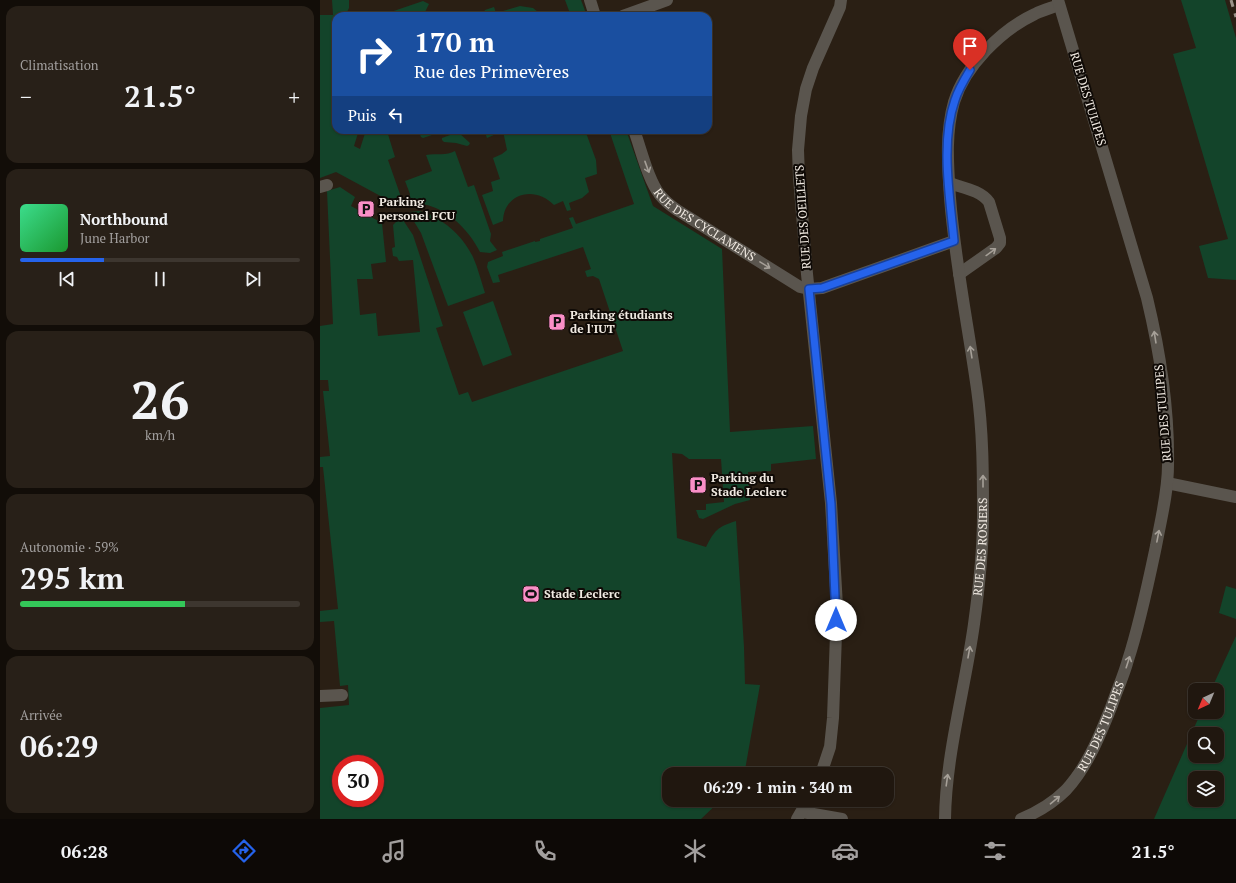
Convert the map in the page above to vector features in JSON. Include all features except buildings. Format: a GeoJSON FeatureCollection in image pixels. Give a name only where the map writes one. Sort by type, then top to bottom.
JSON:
{"type":"FeatureCollection","features":[{"type":"Feature","properties":{"kind":"street"},"geometry":{"type":"LineString","coordinates":[[590,0],[594,12]]}},
{"type":"Feature","properties":{"kind":"street"},"geometry":{"type":"LineString","coordinates":[[635,12],[667,0]]}},
{"type":"Feature","properties":{"kind":"street","name":"RUE DES OEILLETS"},"geometry":{"type":"LineString","coordinates":[[823,767],[830,747],[833,718],[837,606],[831,504],[809,289],[799,178],[798,150],[801,116],[806,89],[813,68],[840,7],[841,0]]}},
{"type":"Feature","properties":{"kind":"street","name":"RUE DES ROSIERS"},"geometry":{"type":"LineString","coordinates":[[944,819],[945,793],[952,745],[974,625],[982,541],[983,452],[977,391],[954,241],[949,183],[948,133],[955,100],[965,79],[980,57],[1006,32],[1036,14],[1059,3]]}},
{"type":"Feature","properties":{"kind":"street","name":"RUE DES TULIPES"},"geometry":{"type":"LineString","coordinates":[[1021,819],[1038,812],[1066,790],[1090,756],[1103,729],[1128,662],[1138,626],[1151,569],[1167,483],[1168,442],[1166,410],[1153,325],[1147,298],[1059,3]]}},
{"type":"Feature","properties":{"kind":"street","name":"RUE DES CYCLAMENS"},"geometry":{"type":"LineString","coordinates":[[635,134],[654,184],[660,195],[668,204],[800,286],[809,289]]}},
{"type":"Feature","properties":{"kind":"street"},"geometry":{"type":"LineString","coordinates":[[949,183],[979,193],[989,202],[1000,238],[1000,243],[996,248],[959,274]]}},
{"type":"Feature","properties":{"kind":"street"},"geometry":{"type":"LineString","coordinates":[[809,289],[822,288],[954,241]]}},
{"type":"Feature","properties":{"kind":"street"},"geometry":{"type":"LineString","coordinates":[[1167,483],[1236,497]]}},
{"type":"Feature","properties":{"kind":"street"},"geometry":{"type":"LineString","coordinates":[[320,696],[342,694]]}},
{"type":"Feature","properties":{"kind":"street"},"geometry":{"type":"LineString","coordinates":[[799,815],[842,819]]}},
{"type":"Feature","properties":{"kind":"green space"},"geometry":{"type":"Polygon","coordinates":[[[332,0],[349,0],[349,8],[347,12],[333,12],[332,0]]]}},
{"type":"Feature","properties":{"kind":"green space"},"geometry":{"type":"Polygon","coordinates":[[[565,0],[581,0],[586,12],[570,12],[565,0]]]}},
{"type":"Feature","properties":{"kind":"green space"},"geometry":{"type":"Polygon","coordinates":[[[1181,0],[1225,0],[1236,38],[1236,280],[1208,278],[1199,246],[1228,239],[1173,54],[1196,48],[1181,0]]]}},
{"type":"Feature","properties":{"kind":"green space"},"geometry":{"type":"Polygon","coordinates":[[[423,1],[429,4],[425,12],[391,12],[423,1]]]}},
{"type":"Feature","properties":{"kind":"green space"},"geometry":{"type":"Polygon","coordinates":[[[520,6],[533,8],[538,12],[499,12],[520,6]]]}},
{"type":"Feature","properties":{"kind":"green space"},"geometry":{"type":"Polygon","coordinates":[[[494,7],[496,12],[484,12],[485,10],[494,7]]]}},
{"type":"Feature","properties":{"kind":"green space"},"geometry":{"type":"Polygon","coordinates":[[[320,15],[332,15],[332,134],[358,134],[354,146],[360,149],[365,134],[388,134],[395,157],[388,160],[401,197],[386,199],[336,172],[320,178],[320,15]]]}},
{"type":"Feature","properties":{"kind":"green space"},"geometry":{"type":"Polygon","coordinates":[[[420,134],[435,134],[423,138],[420,134]]]}},
{"type":"Feature","properties":{"kind":"green space"},"geometry":{"type":"Polygon","coordinates":[[[453,134],[460,134],[470,143],[467,146],[444,142],[442,138],[453,134]]]}},
{"type":"Feature","properties":{"kind":"green space"},"geometry":{"type":"Polygon","coordinates":[[[486,134],[496,134],[487,138],[486,134]]]}},
{"type":"Feature","properties":{"kind":"green space"},"geometry":{"type":"Polygon","coordinates":[[[504,134],[586,134],[596,160],[597,174],[585,178],[589,192],[582,198],[569,203],[571,210],[567,211],[563,201],[554,205],[538,195],[522,195],[515,198],[509,204],[505,211],[503,221],[493,225],[482,195],[493,191],[491,182],[500,179],[493,158],[507,150],[504,134]]]}},
{"type":"Feature","properties":{"kind":"green space"},"geometry":{"type":"Polygon","coordinates":[[[610,134],[627,134],[653,206],[722,249],[730,432],[813,426],[816,459],[771,464],[771,471],[748,472],[750,500],[735,504],[703,519],[699,518],[696,510],[706,510],[706,504],[724,502],[721,459],[689,459],[682,454],[672,453],[677,538],[706,547],[717,530],[736,521],[745,684],[760,685],[746,767],[662,767],[662,807],[714,807],[701,819],[320,819],[320,708],[349,705],[348,685],[340,686],[334,621],[320,622],[320,611],[338,609],[323,467],[320,467],[320,457],[330,456],[323,391],[329,391],[328,380],[320,380],[320,326],[333,324],[327,191],[340,187],[355,197],[351,206],[382,223],[386,262],[371,264],[373,279],[357,279],[360,315],[376,313],[378,336],[420,332],[413,260],[399,261],[397,257],[393,256],[392,248],[395,247],[393,225],[401,217],[413,235],[443,326],[436,328],[459,395],[468,392],[472,402],[623,351],[599,279],[593,276],[587,277],[585,271],[591,269],[583,247],[498,275],[500,282],[493,283],[487,267],[488,262],[503,256],[502,252],[535,241],[540,241],[540,239],[573,228],[569,218],[573,217],[576,224],[634,204],[610,134]]]}},
{"type":"Feature","properties":{"kind":"green space"},"geometry":{"type":"Polygon","coordinates":[[[455,151],[468,187],[474,185],[491,234],[490,241],[497,250],[490,253],[480,252],[466,230],[442,211],[428,205],[414,204],[408,206],[410,194],[405,181],[432,171],[426,155],[445,154],[455,151]]]}},
{"type":"Feature","properties":{"kind":"green space"},"geometry":{"type":"Polygon","coordinates":[[[419,211],[444,223],[464,242],[475,261],[485,293],[448,306],[421,233],[410,215],[410,212],[419,211]]]}},
{"type":"Feature","properties":{"kind":"green space"},"geometry":{"type":"Polygon","coordinates":[[[493,301],[512,355],[483,366],[463,312],[493,301]]]}},
{"type":"Feature","properties":{"kind":"green space"},"geometry":{"type":"Polygon","coordinates":[[[1226,586],[1236,589],[1236,619],[1219,613],[1226,586]]]}},
{"type":"Feature","properties":{"kind":"green space"},"geometry":{"type":"Polygon","coordinates":[[[1236,636],[1236,819],[1154,819],[1188,742],[1188,763],[1224,763],[1224,727],[1194,727],[1198,719],[1224,719],[1224,683],[1214,683],[1236,636]]]}},
{"type":"Feature","properties":{"kind":"railway"},"geometry":{"type":"LineString","coordinates":[[1231,0],[1236,17]]}},
{"type":"Feature","properties":{"kind":"place","name":"Parking personel FCU"},"geometry":{"type":"Point","coordinates":[366,209]}},
{"type":"Feature","properties":{"kind":"place","name":"Parking étudiants de l'IUT"},"geometry":{"type":"Point","coordinates":[557,322]}},
{"type":"Feature","properties":{"kind":"place","name":"Parking du Stade Leclerc"},"geometry":{"type":"Point","coordinates":[698,485]}},
{"type":"Feature","properties":{"kind":"place","name":"Stade Leclerc"},"geometry":{"type":"Point","coordinates":[531,594]}},
{"type":"Feature","properties":{"kind":"route"},"geometry":{"type":"LineString","coordinates":[[836,620],[837,606],[831,504],[809,289],[822,288],[954,241],[948,158],[948,133],[955,100],[970,70]]}}]}
